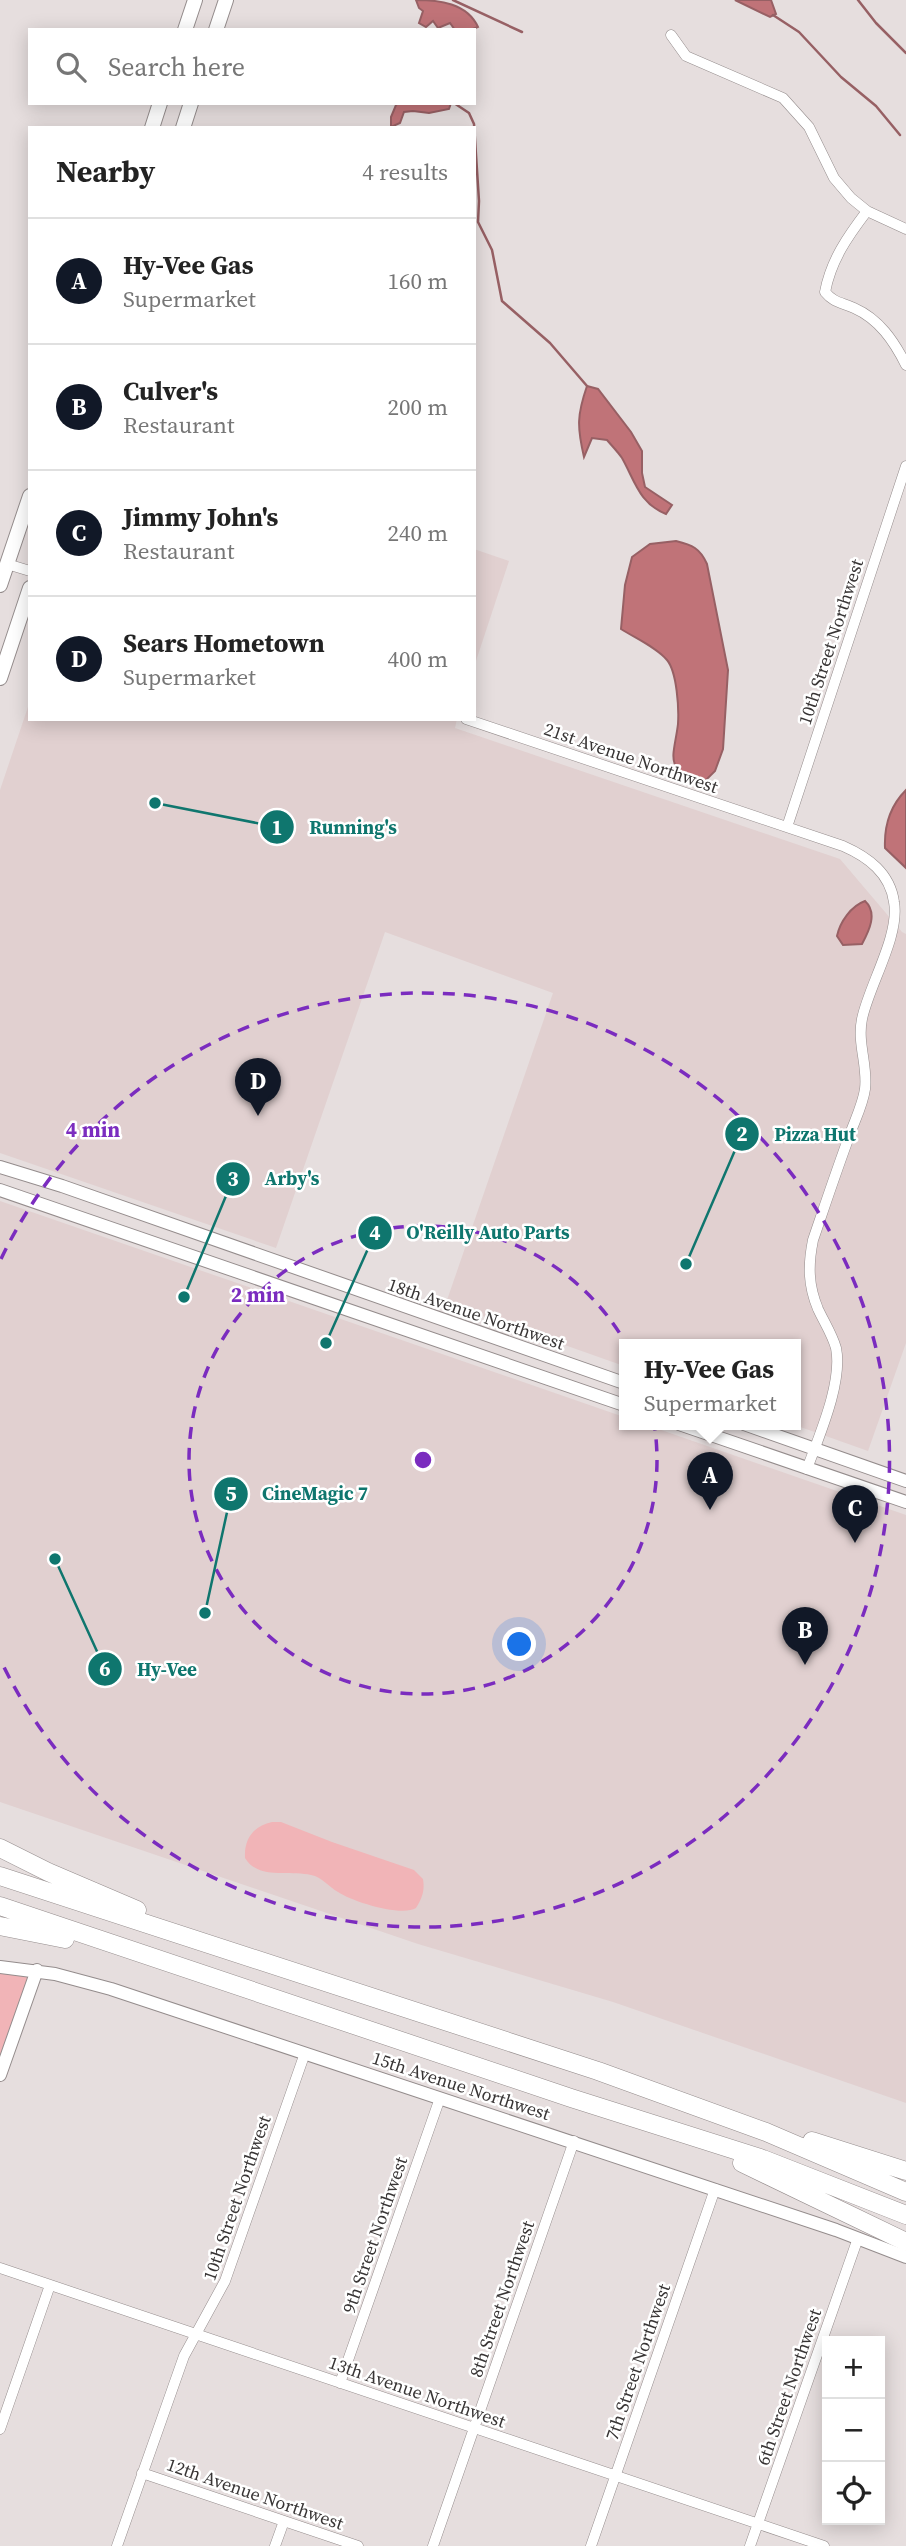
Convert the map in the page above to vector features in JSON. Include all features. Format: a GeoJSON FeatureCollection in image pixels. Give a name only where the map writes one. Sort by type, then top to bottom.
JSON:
{"type":"FeatureCollection","features":[{"type":"Feature","properties":{"kind":"highway"},"geometry":{"type":"LineString","coordinates":[[0,1848],[48,1872],[277,1966]]}},
{"type":"Feature","properties":{"kind":"highway"},"geometry":{"type":"LineString","coordinates":[[0,1876],[598,2071],[705,2109],[906,2171]]}},
{"type":"Feature","properties":{"kind":"highway"},"geometry":{"type":"LineString","coordinates":[[0,1906],[797,2172],[906,2215]]}},
{"type":"Feature","properties":{"kind":"highway"},"geometry":{"type":"LineString","coordinates":[[0,1926],[66,1939],[267,1996]]}},
{"type":"Feature","properties":{"kind":"highway"},"geometry":{"type":"LineString","coordinates":[[705,2109],[906,2192]]}},
{"type":"Feature","properties":{"kind":"highway"},"geometry":{"type":"LineString","coordinates":[[669,2129],[906,2242]]}},
{"type":"Feature","properties":{"kind":"main road"},"geometry":{"type":"LineString","coordinates":[[186,28],[195,0]]}},
{"type":"Feature","properties":{"kind":"main road"},"geometry":{"type":"LineString","coordinates":[[217,28],[226,0]]}},
{"type":"Feature","properties":{"kind":"main road"},"geometry":{"type":"LineString","coordinates":[[153,126],[159,105]]}},
{"type":"Feature","properties":{"kind":"main road"},"geometry":{"type":"LineString","coordinates":[[184,126],[190,105]]}},
{"type":"Feature","properties":{"kind":"main road"},"geometry":{"type":"LineString","coordinates":[[0,585],[28,502]]}},
{"type":"Feature","properties":{"kind":"main road"},"geometry":{"type":"LineString","coordinates":[[0,678],[28,594]]}},
{"type":"Feature","properties":{"kind":"street"},"geometry":{"type":"LineString","coordinates":[[671,35],[686,56],[783,98],[810,127],[834,178],[851,198],[867,211],[906,229]]}},
{"type":"Feature","properties":{"kind":"street"},"geometry":{"type":"LineString","coordinates":[[867,211],[836,257],[825,292],[834,302],[855,308],[883,328],[906,365]]}},
{"type":"Feature","properties":{"kind":"street","name":"10th Street Northwest"},"geometry":{"type":"LineString","coordinates":[[787,828],[906,466]]}},
{"type":"Feature","properties":{"kind":"street"},"geometry":{"type":"LineString","coordinates":[[7,564],[28,570]]}},
{"type":"Feature","properties":{"kind":"street","name":"21st Avenue Northwest"},"geometry":{"type":"LineString","coordinates":[[472,721],[787,828]]}},
{"type":"Feature","properties":{"kind":"street"},"geometry":{"type":"LineString","coordinates":[[787,828],[842,846],[869,860],[886,879],[895,906],[893,926],[862,1019],[860,1037],[865,1090],[813,1240],[808,1265],[810,1286],[836,1350],[836,1371],[832,1394],[807,1469]]}},
{"type":"Feature","properties":{"kind":"street","name":"18th Avenue Northwest"},"geometry":{"type":"LineString","coordinates":[[0,1167],[62,1186],[619,1381]]}},
{"type":"Feature","properties":{"kind":"street","name":"18th Avenue Northwest"},"geometry":{"type":"LineString","coordinates":[[0,1189],[619,1403]]}},
{"type":"Feature","properties":{"kind":"street"},"geometry":{"type":"LineString","coordinates":[[696,1430],[906,1502]]}},
{"type":"Feature","properties":{"kind":"street"},"geometry":{"type":"LineString","coordinates":[[762,1430],[906,1481]]}},
{"type":"Feature","properties":{"kind":"street","name":"15th Avenue Northwest"},"geometry":{"type":"LineString","coordinates":[[0,1967],[37,1970],[111,1989],[574,2141],[858,2238],[906,2257]]}},
{"type":"Feature","properties":{"kind":"street"},"geometry":{"type":"LineString","coordinates":[[0,2075],[37,1970]]}},
{"type":"Feature","properties":{"kind":"street","name":"10th Street Northwest"},"geometry":{"type":"LineString","coordinates":[[117,2546],[184,2356],[225,2281],[304,2053]]}},
{"type":"Feature","properties":{"kind":"street","name":"9th Street Northwest"},"geometry":{"type":"LineString","coordinates":[[340,2383],[440,2098]]}},
{"type":"Feature","properties":{"kind":"street","name":"8th Street Northwest"},"geometry":{"type":"LineString","coordinates":[[433,2546],[574,2141]]}},
{"type":"Feature","properties":{"kind":"street","name":"7th Street Northwest"},"geometry":{"type":"LineString","coordinates":[[591,2546],[715,2189]]}},
{"type":"Feature","properties":{"kind":"street","name":"6th Street Northwest"},"geometry":{"type":"LineString","coordinates":[[750,2546],[858,2238]]}},
{"type":"Feature","properties":{"kind":"street","name":"13th Avenue Northwest"},"geometry":{"type":"LineString","coordinates":[[0,2268],[824,2546]]}},
{"type":"Feature","properties":{"kind":"street"},"geometry":{"type":"LineString","coordinates":[[0,2429],[50,2285]]}},
{"type":"Feature","properties":{"kind":"street","name":"12th Avenue Northwest"},"geometry":{"type":"LineString","coordinates":[[142,2473],[358,2546]]}},
{"type":"Feature","properties":{"kind":"street"},"geometry":{"type":"LineString","coordinates":[[275,2546],[284,2521]]}},
{"type":"Feature","properties":{"kind":"shaded area"},"geometry":{"type":"Polygon","coordinates":[[[416,0],[452,4],[467,13],[478,27],[454,28],[450,23],[438,28],[433,21],[426,27],[419,23],[423,11],[416,0]]]}},
{"type":"Feature","properties":{"kind":"shaded area"},"geometry":{"type":"Polygon","coordinates":[[[735,0],[771,0],[776,14],[770,17],[735,0]]]}},
{"type":"Feature","properties":{"kind":"shaded area"},"geometry":{"type":"Polygon","coordinates":[[[396,105],[450,105],[449,109],[429,113],[404,112],[400,123],[393,126],[391,126],[396,105]]]}},
{"type":"Feature","properties":{"kind":"shaded area"},"geometry":{"type":"Polygon","coordinates":[[[587,386],[598,389],[631,432],[642,451],[645,487],[672,505],[666,514],[644,498],[622,458],[607,440],[592,438],[584,457],[579,421],[587,386]]]}},
{"type":"Feature","properties":{"kind":"shaded area"},"geometry":{"type":"Polygon","coordinates":[[[676,541],[695,548],[707,564],[728,670],[723,749],[715,771],[705,781],[682,773],[674,761],[678,709],[675,681],[667,660],[621,629],[625,585],[632,557],[650,544],[676,541]]]}},
{"type":"Feature","properties":{"kind":"shaded area"},"geometry":{"type":"Polygon","coordinates":[[[476,550],[509,561],[476,661],[476,550]]]}},
{"type":"Feature","properties":{"kind":"shaded area"},"geometry":{"type":"Polygon","coordinates":[[[28,707],[28,721],[457,721],[455,728],[840,859],[906,934],[906,1343],[868,1451],[801,1427],[801,1339],[619,1339],[619,1364],[446,1303],[553,993],[385,932],[276,1248],[0,1153],[0,790],[28,707]]]}},
{"type":"Feature","properties":{"kind":"shaded area"},"geometry":{"type":"Polygon","coordinates":[[[906,790],[906,868],[885,848],[885,840],[892,809],[906,790]]]}},
{"type":"Feature","properties":{"kind":"shaded area"},"geometry":{"type":"Polygon","coordinates":[[[865,901],[872,916],[865,939],[862,944],[843,945],[837,936],[841,925],[851,911],[865,901]]]}},
{"type":"Feature","properties":{"kind":"shaded area"},"geometry":{"type":"Polygon","coordinates":[[[0,1201],[619,1415],[619,1430],[661,1430],[906,1515],[906,2103],[613,2002],[418,1944],[0,1802],[0,1201]]]}},
{"type":"Feature","properties":{"kind":"shaded area"},"geometry":{"type":"Polygon","coordinates":[[[281,1822],[414,1870],[424,1883],[416,1908],[400,1911],[377,1907],[345,1896],[315,1876],[266,1872],[251,1865],[245,1858],[248,1839],[260,1826],[281,1822]]]}},
{"type":"Feature","properties":{"kind":"shaded area"},"geometry":{"type":"Polygon","coordinates":[[[0,1970],[37,1970],[0,2075],[0,1970]]]}},
{"type":"Feature","properties":{"kind":"waterway"},"geometry":{"type":"LineString","coordinates":[[453,0],[522,32]]}},
{"type":"Feature","properties":{"kind":"waterway"},"geometry":{"type":"LineString","coordinates":[[858,0],[906,53]]}},
{"type":"Feature","properties":{"kind":"waterway"},"geometry":{"type":"LineString","coordinates":[[773,15],[799,32],[841,77],[876,106],[900,135]]}},
{"type":"Feature","properties":{"kind":"waterway"},"geometry":{"type":"LineString","coordinates":[[457,105],[469,113],[474,126]]}},
{"type":"Feature","properties":{"kind":"waterway"},"geometry":{"type":"LineString","coordinates":[[476,155],[478,222],[492,250],[502,301],[550,343],[587,386]]}},
{"type":"Feature","properties":{"kind":"place","name":"Running's"},"geometry":{"type":"Point","coordinates":[155,803]}},
{"type":"Feature","properties":{"kind":"place","name":"Sears Hometown"},"geometry":{"type":"Point","coordinates":[258,1116]}},
{"type":"Feature","properties":{"kind":"place","name":"Pizza Hut"},"geometry":{"type":"Point","coordinates":[686,1264]}},
{"type":"Feature","properties":{"kind":"place","name":"Arby's"},"geometry":{"type":"Point","coordinates":[184,1297]}},
{"type":"Feature","properties":{"kind":"place","name":"O'Reilly Auto Parts"},"geometry":{"type":"Point","coordinates":[326,1343]}},
{"type":"Feature","properties":{"kind":"place","name":"Hy-Vee Gas"},"geometry":{"type":"Point","coordinates":[710,1510]}},
{"type":"Feature","properties":{"kind":"place","name":"Jimmy John's"},"geometry":{"type":"Point","coordinates":[855,1543]}},
{"type":"Feature","properties":{"kind":"place","name":"Hy-Vee"},"geometry":{"type":"Point","coordinates":[55,1559]}},
{"type":"Feature","properties":{"kind":"place","name":"CineMagic 7"},"geometry":{"type":"Point","coordinates":[205,1613]}},
{"type":"Feature","properties":{"kind":"place","name":"Culver's"},"geometry":{"type":"Point","coordinates":[805,1665]}}]}
